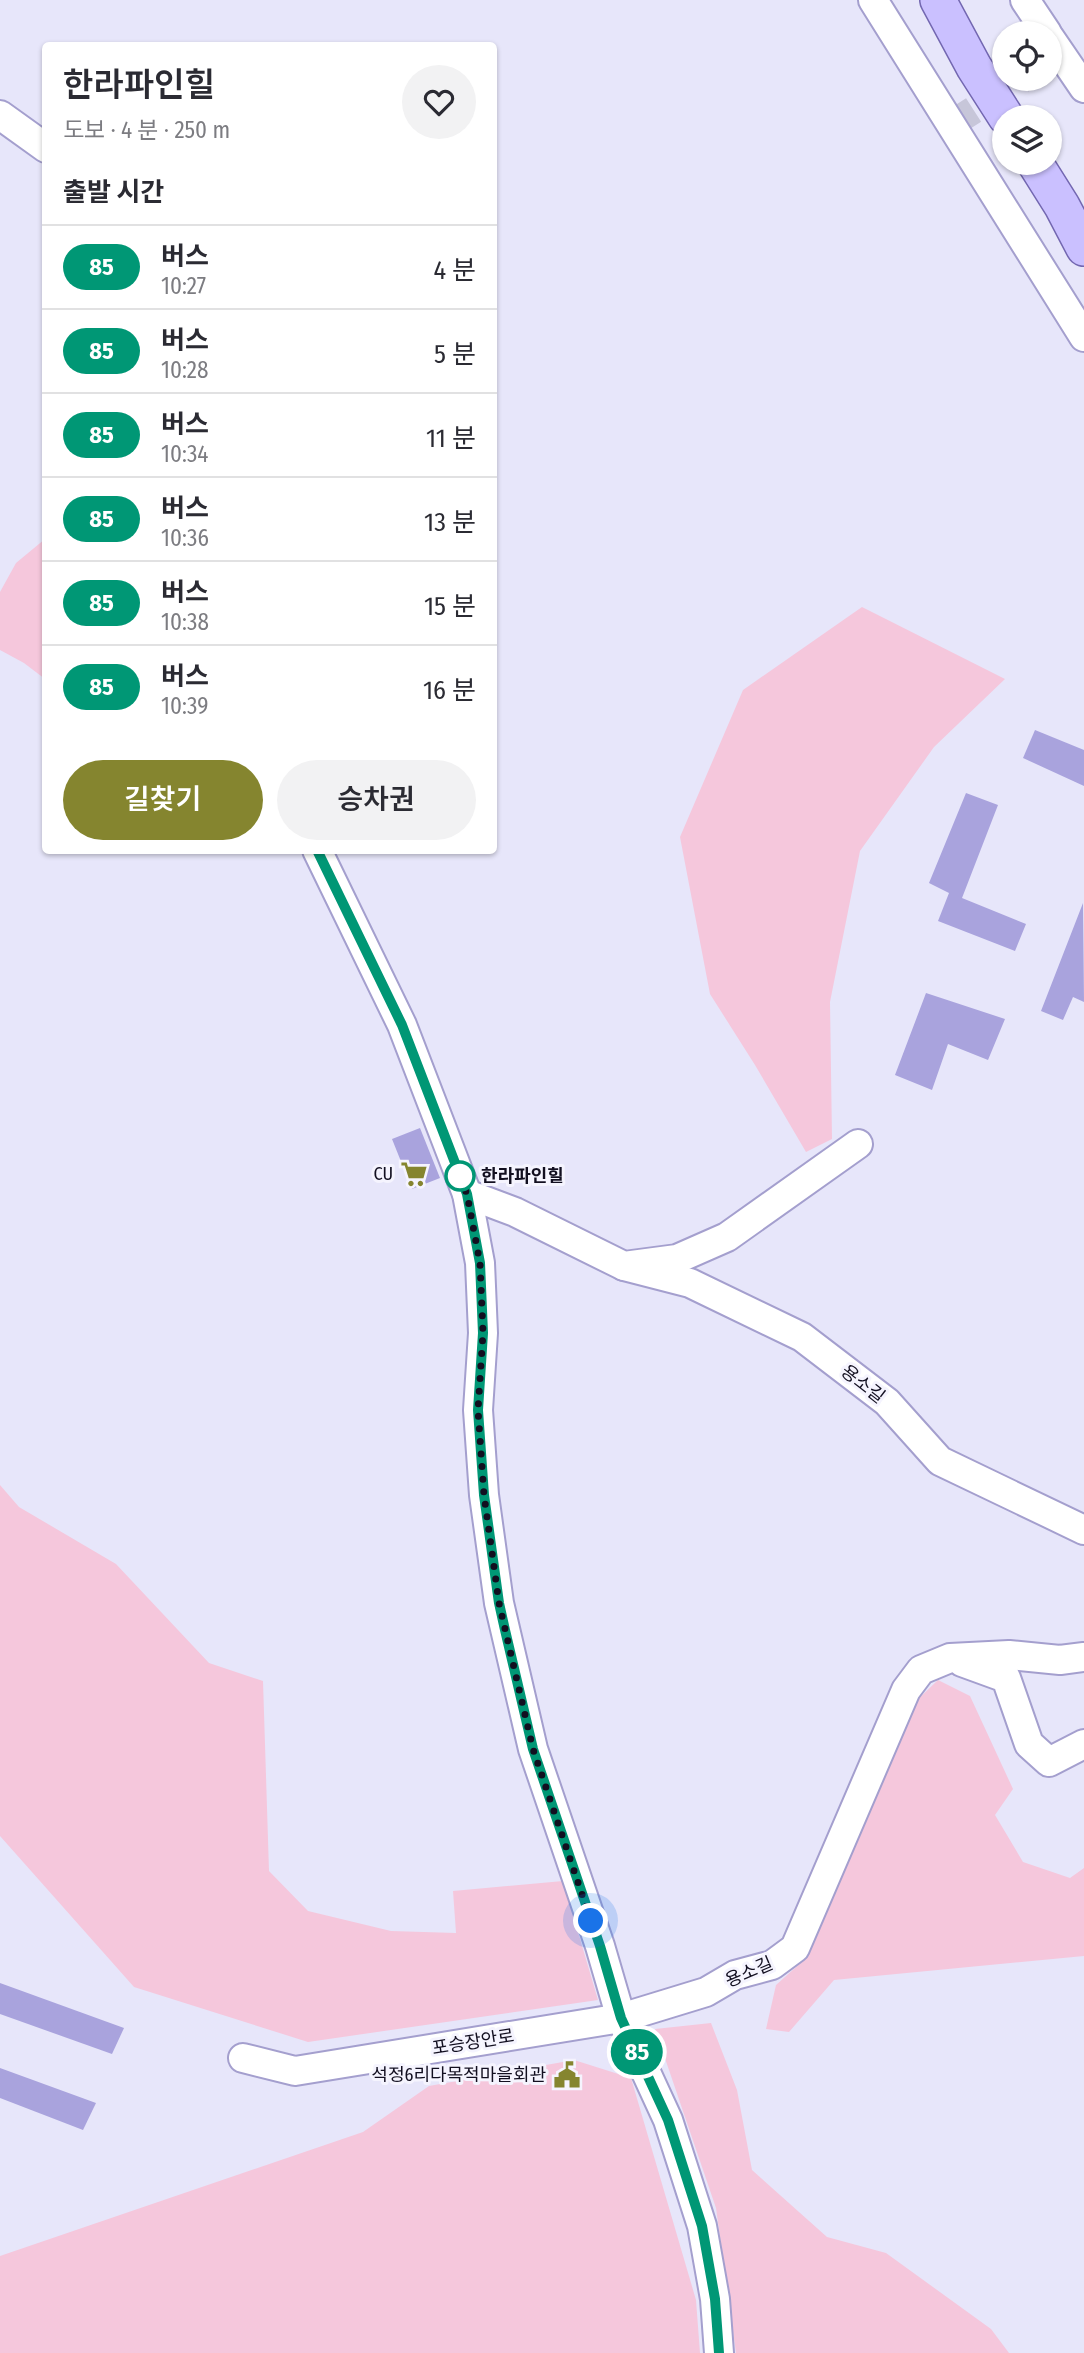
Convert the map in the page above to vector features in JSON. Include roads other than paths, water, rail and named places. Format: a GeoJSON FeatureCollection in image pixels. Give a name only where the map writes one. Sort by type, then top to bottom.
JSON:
{"type":"FeatureCollection","features":[{"type":"Feature","properties":{"kind":"main road"},"geometry":{"type":"LineString","coordinates":[[938,0],[974,67],[998,105]]}},
{"type":"Feature","properties":{"kind":"main road"},"geometry":{"type":"LineString","coordinates":[[963,0],[992,50]]}},
{"type":"Feature","properties":{"kind":"main road"},"geometry":{"type":"LineString","coordinates":[[1062,166],[1084,203]]}},
{"type":"Feature","properties":{"kind":"main road"},"geometry":{"type":"LineString","coordinates":[[1043,175],[1084,248]]}},
{"type":"Feature","properties":{"kind":"street"},"geometry":{"type":"LineString","coordinates":[[873,0],[1084,337]]}},
{"type":"Feature","properties":{"kind":"street"},"geometry":{"type":"LineString","coordinates":[[1025,0],[1039,21]]}},
{"type":"Feature","properties":{"kind":"street"},"geometry":{"type":"LineString","coordinates":[[1062,56],[1084,88]]}},
{"type":"Feature","properties":{"kind":"street"},"geometry":{"type":"LineString","coordinates":[[0,115],[42,145]]}},
{"type":"Feature","properties":{"kind":"street"},"geometry":{"type":"LineString","coordinates":[[319,854],[402,1025],[467,1194],[480,1263],[483,1333],[478,1410],[484,1495],[499,1603],[533,1749],[600,1946],[621,2018],[668,2120],[702,2226],[715,2299],[719,2353]]}},
{"type":"Feature","properties":{"kind":"street"},"geometry":{"type":"LineString","coordinates":[[624,1266],[677,1259],[726,1237],[858,1143]]}},
{"type":"Feature","properties":{"kind":"street","name":"용소길"},"geometry":{"type":"LineString","coordinates":[[467,1194],[515,1212],[624,1266],[690,1283],[802,1337],[887,1402],[940,1461],[1084,1530]]}},
{"type":"Feature","properties":{"kind":"street","name":"용소길"},"geometry":{"type":"LineString","coordinates":[[621,2018],[706,1992],[735,1975],[772,1965],[795,1948],[906,1690],[921,1670],[950,1658],[1009,1655],[1059,1660],[1084,1657]]}},
{"type":"Feature","properties":{"kind":"street"},"geometry":{"type":"LineString","coordinates":[[950,1658],[1006,1678],[1029,1744],[1049,1762],[1084,1744]]}},
{"type":"Feature","properties":{"kind":"street","name":"포승장안로"},"geometry":{"type":"LineString","coordinates":[[243,2058],[295,2071],[621,2018]]}},
{"type":"Feature","properties":{"kind":"tunnel"},"geometry":{"type":"LineString","coordinates":[[950,125],[1003,91]]}},
{"type":"Feature","properties":{"kind":"place","name":"CU"},"geometry":{"type":"Point","coordinates":[414,1174]}},
{"type":"Feature","properties":{"kind":"place","name":"한라파인힐"},"geometry":{"type":"Point","coordinates":[460,1176]}},
{"type":"Feature","properties":{"kind":"place","name":"석정6리다목적마을회관"},"geometry":{"type":"Point","coordinates":[567,2075]}}]}
